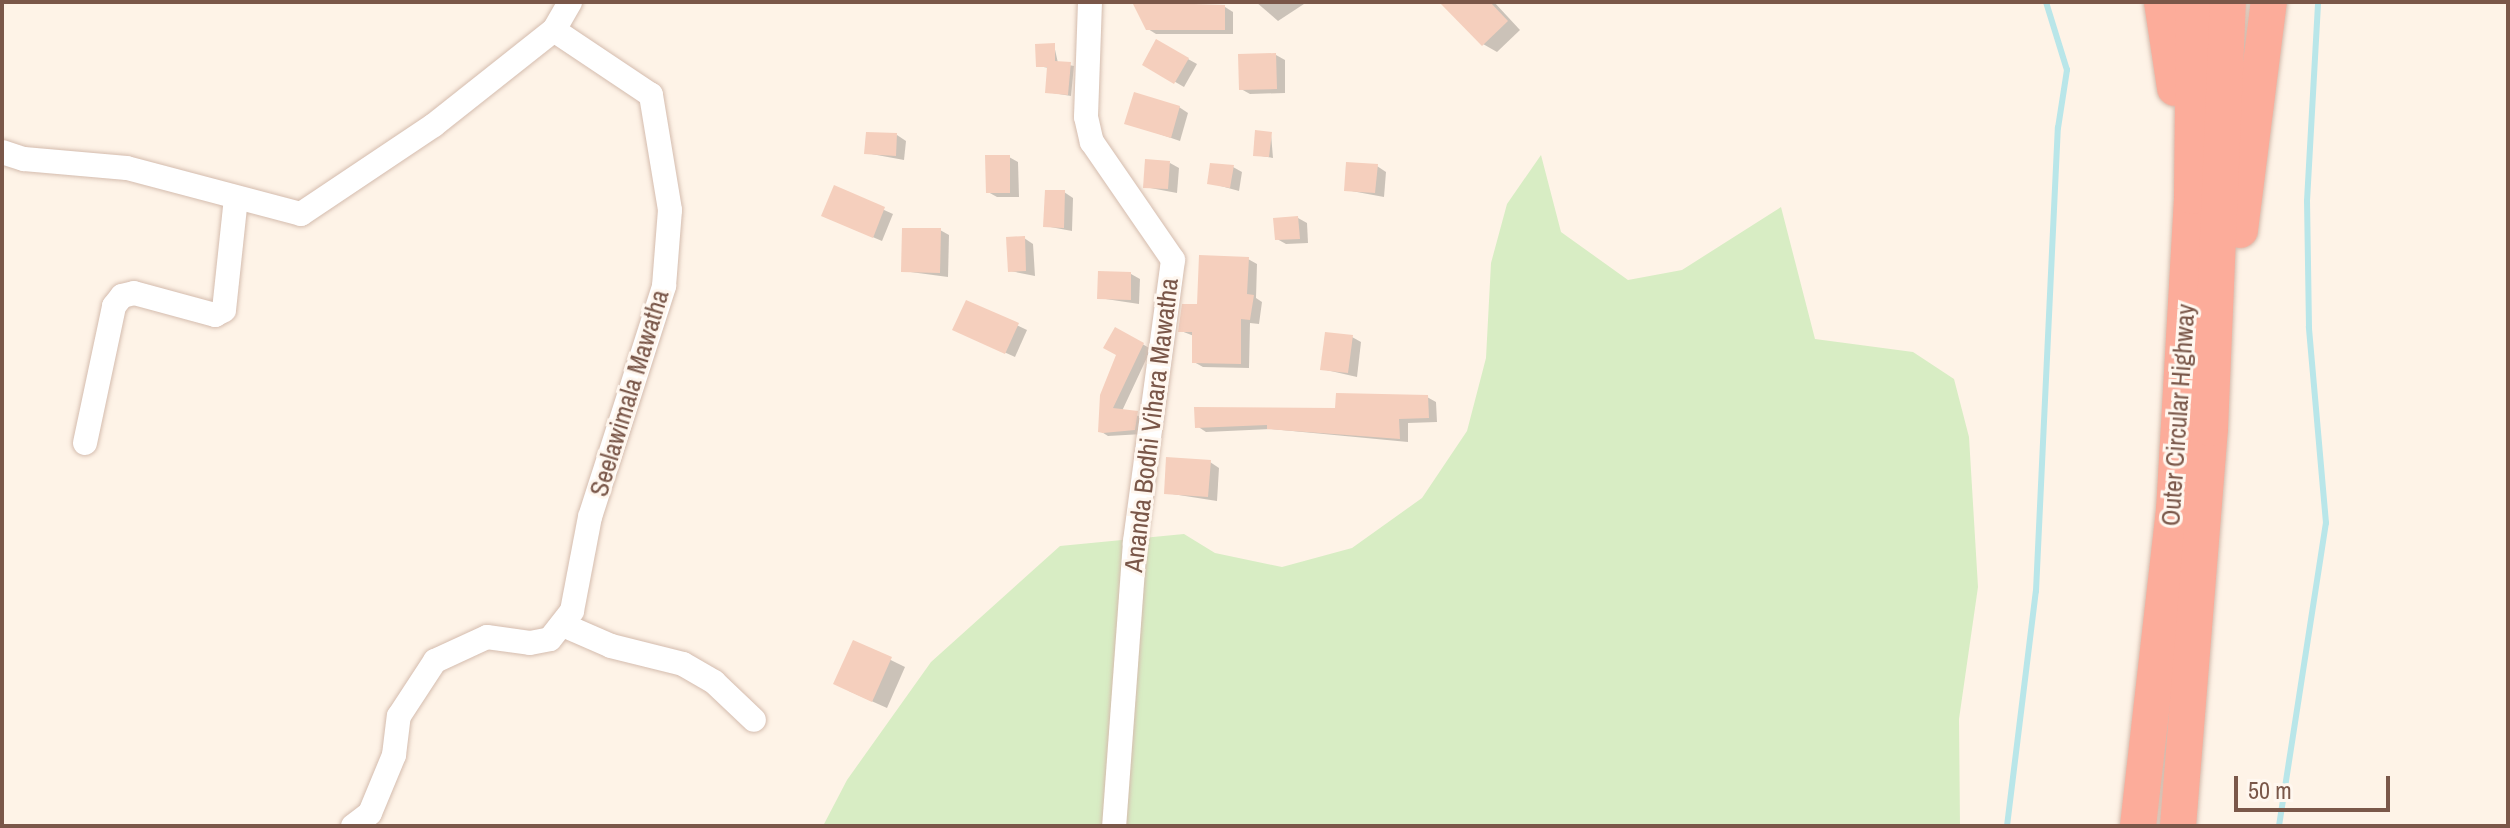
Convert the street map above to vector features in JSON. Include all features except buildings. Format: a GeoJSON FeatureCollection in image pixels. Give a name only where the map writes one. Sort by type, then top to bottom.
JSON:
{"type":"FeatureCollection","features":[{"type":"Feature","properties":{"kind":"highway"},"geometry":{"type":"LineString","coordinates":[[2162,2],[2192,196]]}},
{"type":"Feature","properties":{"kind":"highway","name":"Outer Circular Highway"},"geometry":{"type":"LineString","coordinates":[[2138,826],[2174,511],[2192,196],[2194,2]]}},
{"type":"Feature","properties":{"kind":"highway","name":"Outer Circular Highway"},"geometry":{"type":"LineString","coordinates":[[2178,826],[2210,428],[2228,2]]}},
{"type":"Feature","properties":{"kind":"highway"},"geometry":{"type":"LineString","coordinates":[[2210,428],[2269,2]]}},
{"type":"Feature","properties":{"kind":"street"},"geometry":{"type":"LineString","coordinates":[[2,152],[24,159],[127,168],[301,214],[434,125],[554,30],[570,2]]}},
{"type":"Feature","properties":{"kind":"street","name":"Ananda Bodhi Vihara Mawatha"},"geometry":{"type":"LineString","coordinates":[[1090,2],[1086,117],[1092,142],[1173,260],[1135,542],[1114,826]]}},
{"type":"Feature","properties":{"kind":"street","name":"Seelawimala Mawatha"},"geometry":{"type":"LineString","coordinates":[[554,30],[651,95],[670,210],[664,286],[590,517],[572,611],[556,632]]}},
{"type":"Feature","properties":{"kind":"street"},"geometry":{"type":"LineString","coordinates":[[85,443],[114,306],[122,296],[134,293],[215,315],[224,310],[236,198]]}},
{"type":"Feature","properties":{"kind":"street"},"geometry":{"type":"LineString","coordinates":[[353,826],[370,813],[394,755],[399,716],[435,661],[487,637],[530,643],[556,632],[683,664],[714,682],[754,720]]}},
{"type":"Feature","properties":{"kind":"green space"},"geometry":{"type":"Polygon","coordinates":[[[1541,155],[1561,232],[1628,280],[1682,270],[1781,207],[1815,339],[1913,352],[1954,379],[1969,437],[1978,587],[1959,719],[1960,826],[823,826],[847,780],[931,662],[1060,546],[1184,534],[1215,553],[1282,567],[1352,548],[1422,498],[1467,431],[1486,358],[1491,263],[1507,204],[1541,155]]]}},
{"type":"Feature","properties":{"kind":"waterway"},"geometry":{"type":"LineString","coordinates":[[2007,826],[2036,591],[2058,128],[2067,70],[2046,2]]}},
{"type":"Feature","properties":{"kind":"waterway"},"geometry":{"type":"LineString","coordinates":[[2279,826],[2326,523],[2309,327],[2307,201],[2318,2]]}}]}
